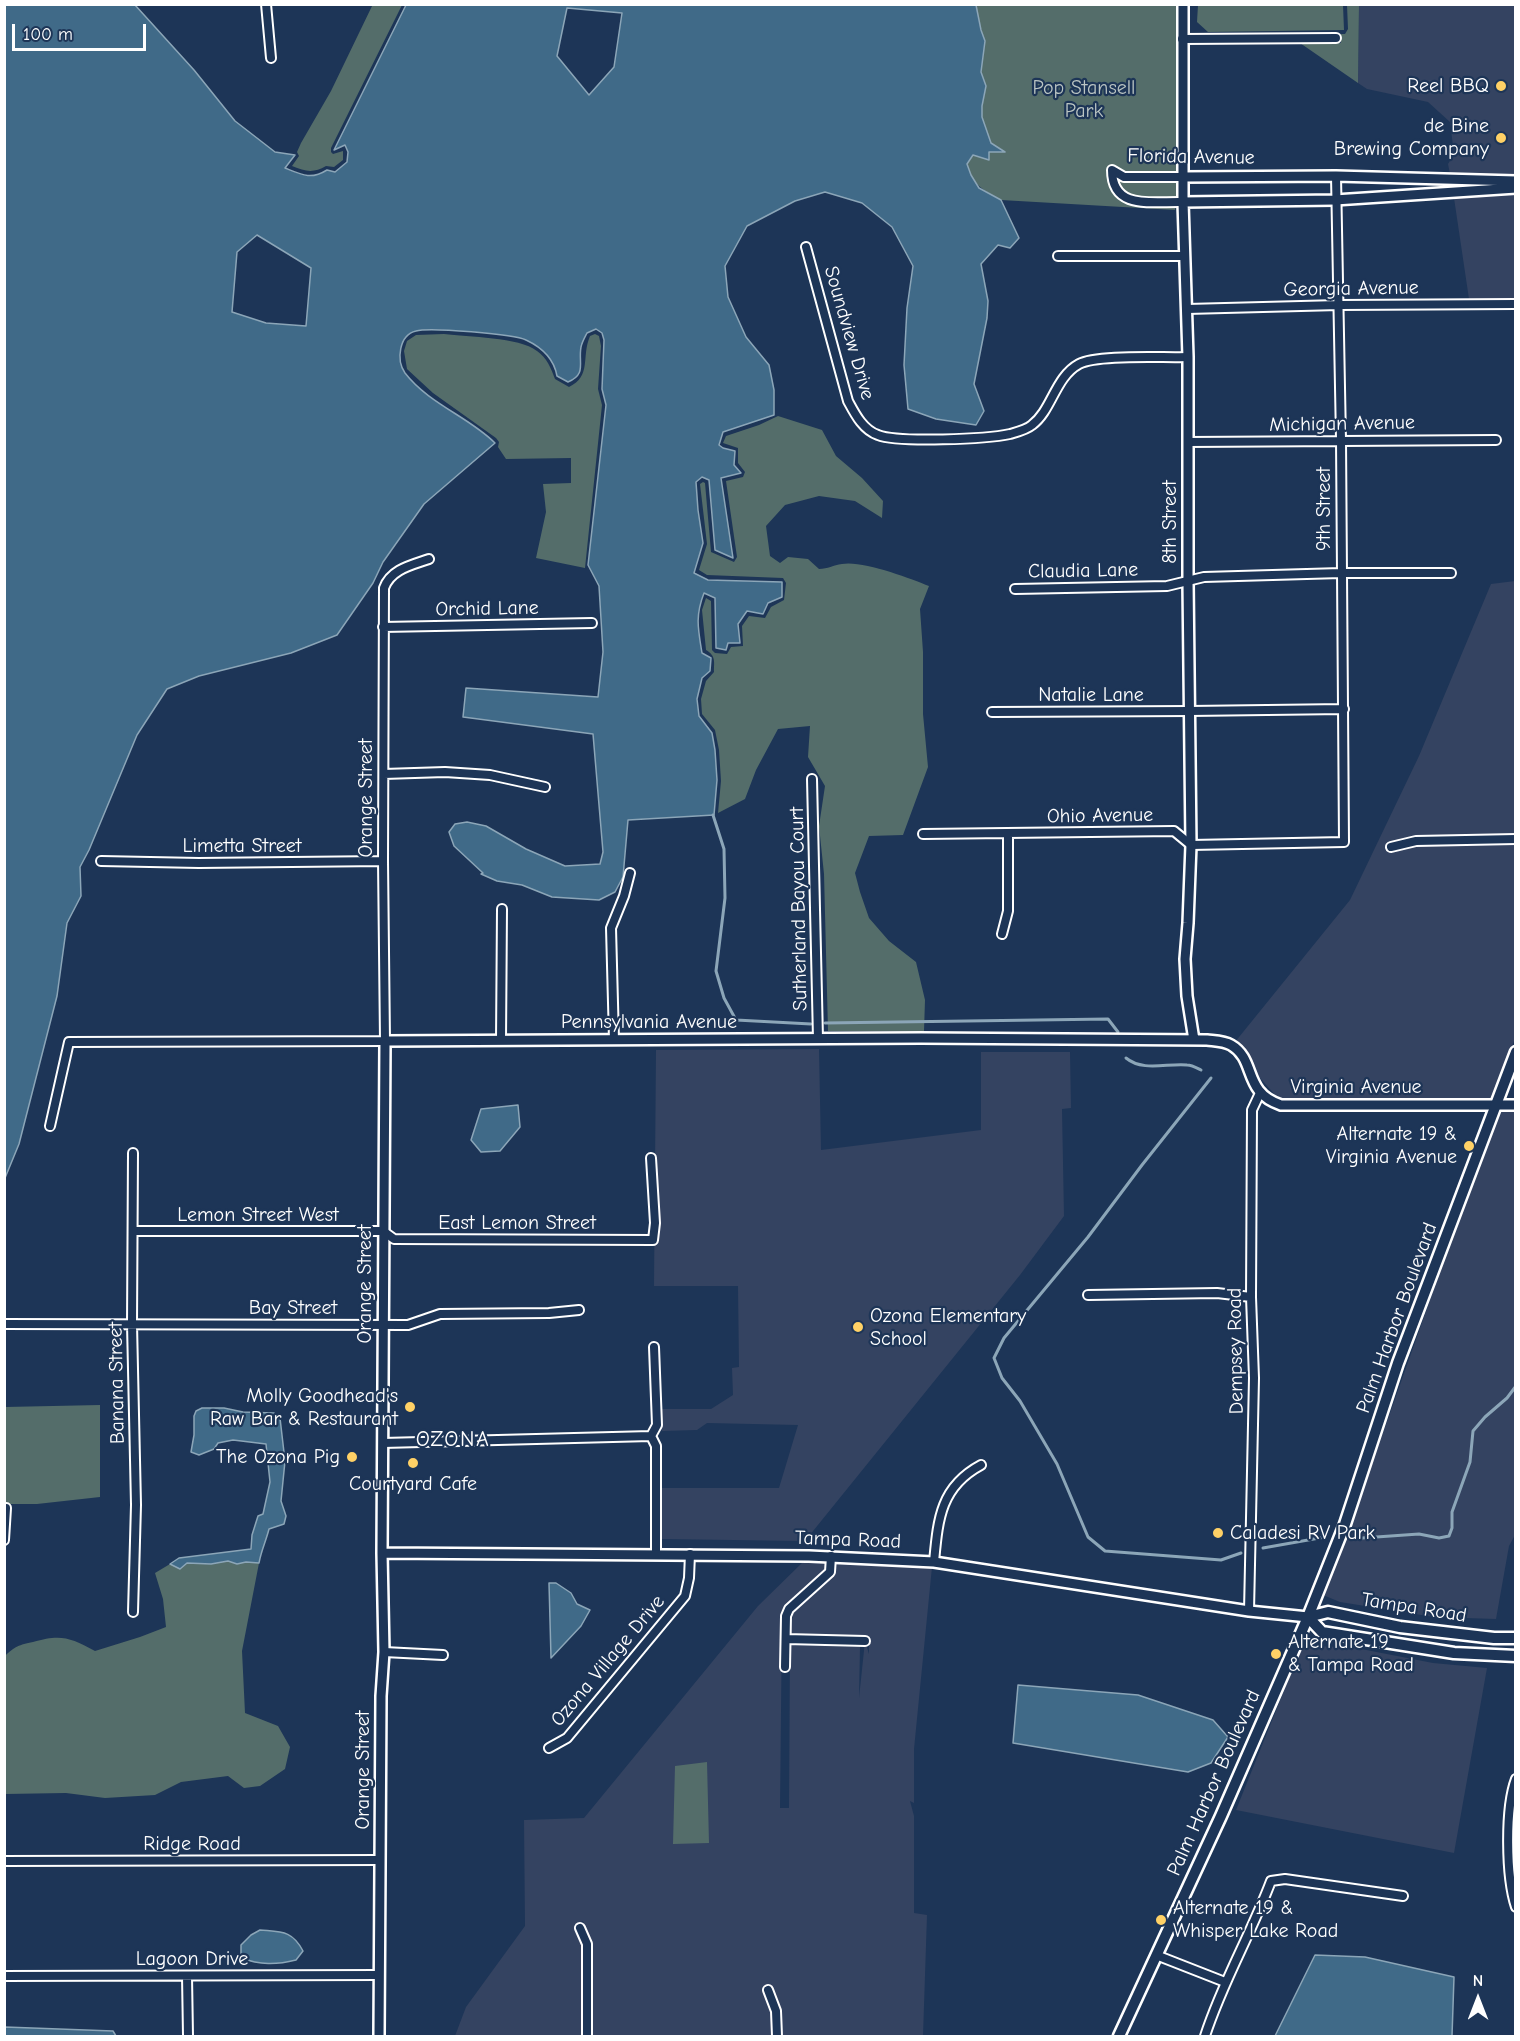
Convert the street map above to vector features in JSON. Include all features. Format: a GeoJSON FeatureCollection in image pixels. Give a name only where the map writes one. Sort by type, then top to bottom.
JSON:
{"type":"FeatureCollection","features":[{"type":"Feature","properties":{"kind":"main road"},"geometry":{"type":"LineString","coordinates":[[1497,1106],[1515,1052]]}},
{"type":"Feature","properties":{"kind":"main road","name":"Palm Harbor Boulevard"},"geometry":{"type":"LineString","coordinates":[[1119,2037],[1221,1816],[1308,1617],[1345,1524],[1398,1363],[1497,1106]]}},
{"type":"Feature","properties":{"kind":"main road","name":"Tampa Road"},"geometry":{"type":"LineString","coordinates":[[1515,1638],[1494,1638],[1400,1627],[1328,1612],[1308,1617],[1322,1632],[1454,1653],[1515,1656]]}},
{"type":"Feature","properties":{"kind":"street"},"geometry":{"type":"LineString","coordinates":[[266,4],[272,58]]}},
{"type":"Feature","properties":{"kind":"street","name":"8th Street"},"geometry":{"type":"LineString","coordinates":[[1183,4],[1183,202],[1188,357],[1191,845],[1185,959],[1187,996],[1194,1040]]}},
{"type":"Feature","properties":{"kind":"street"},"geometry":{"type":"LineString","coordinates":[[1182,39],[1336,38]]}},
{"type":"Feature","properties":{"kind":"street","name":"Florida Avenue"},"geometry":{"type":"LineString","coordinates":[[1515,181],[1336,176],[1124,177],[1112,170],[1112,182],[1120,196],[1132,201],[1335,200],[1515,188]]}},
{"type":"Feature","properties":{"kind":"street","name":"9th Street"},"geometry":{"type":"LineString","coordinates":[[1191,845],[1344,842],[1341,440],[1336,176]]}},
{"type":"Feature","properties":{"kind":"street","name":"Soundview Drive"},"geometry":{"type":"LineString","coordinates":[[806,247],[848,401],[857,417],[877,435],[897,439],[942,439],[1009,434],[1032,425],[1039,418],[1064,377],[1078,364],[1094,359],[1188,357]]}},
{"type":"Feature","properties":{"kind":"street"},"geometry":{"type":"LineString","coordinates":[[1058,256],[1184,256]]}},
{"type":"Feature","properties":{"kind":"street","name":"Georgia Avenue"},"geometry":{"type":"LineString","coordinates":[[1187,309],[1515,304]]}},
{"type":"Feature","properties":{"kind":"street","name":"Michigan Avenue"},"geometry":{"type":"LineString","coordinates":[[1188,442],[1496,440]]}},
{"type":"Feature","properties":{"kind":"street","name":"Orange Street"},"geometry":{"type":"LineString","coordinates":[[379,2037],[381,1696],[384,1652],[382,1553],[385,1041],[384,588],[387,579],[393,573],[429,559]]}},
{"type":"Feature","properties":{"kind":"street","name":"Claudia Lane"},"geometry":{"type":"LineString","coordinates":[[1015,589],[1167,586],[1204,577],[1451,573]]}},
{"type":"Feature","properties":{"kind":"street","name":"Orchid Lane"},"geometry":{"type":"LineString","coordinates":[[383,627],[592,623]]}},
{"type":"Feature","properties":{"kind":"street","name":"Natalie Lane"},"geometry":{"type":"LineString","coordinates":[[992,712],[1344,709]]}},
{"type":"Feature","properties":{"kind":"street"},"geometry":{"type":"LineString","coordinates":[[384,774],[445,772],[490,775],[545,788]]}},
{"type":"Feature","properties":{"kind":"street","name":"Sutherland Bayou Court"},"geometry":{"type":"LineString","coordinates":[[813,779],[818,1039]]}},
{"type":"Feature","properties":{"kind":"street","name":"Ohio Avenue"},"geometry":{"type":"LineString","coordinates":[[923,834],[1174,831],[1191,845]]}},
{"type":"Feature","properties":{"kind":"street"},"geometry":{"type":"LineString","coordinates":[[1002,934],[1008,911],[1008,834]]}},
{"type":"Feature","properties":{"kind":"street"},"geometry":{"type":"LineString","coordinates":[[1392,847],[1416,841],[1515,839]]}},
{"type":"Feature","properties":{"kind":"street","name":"Limetta Street"},"geometry":{"type":"LineString","coordinates":[[100,861],[199,863],[383,861]]}},
{"type":"Feature","properties":{"kind":"street"},"geometry":{"type":"LineString","coordinates":[[614,1040],[611,928],[624,896],[630,873]]}},
{"type":"Feature","properties":{"kind":"street"},"geometry":{"type":"LineString","coordinates":[[501,1040],[502,909]]}},
{"type":"Feature","properties":{"kind":"street","name":"Pennsylvania Avenue"},"geometry":{"type":"LineString","coordinates":[[50,1126],[69,1042],[1207,1040],[1229,1044],[1235,1048],[1245,1061],[1260,1094]]}},
{"type":"Feature","properties":{"kind":"street","name":"Virginia Avenue"},"geometry":{"type":"LineString","coordinates":[[1260,1094],[1281,1105],[1515,1105]]}},
{"type":"Feature","properties":{"kind":"street","name":"Dempsey Road"},"geometry":{"type":"LineString","coordinates":[[1249,1611],[1254,1378],[1251,1297],[1252,1110],[1260,1094]]}},
{"type":"Feature","properties":{"kind":"street","name":"Banana Street"},"geometry":{"type":"LineString","coordinates":[[133,1153],[132,1324],[136,1506],[134,1612]]}},
{"type":"Feature","properties":{"kind":"street","name":"East Lemon Street"},"geometry":{"type":"LineString","coordinates":[[383,1231],[394,1239],[653,1240],[655,1213],[651,1158]]}},
{"type":"Feature","properties":{"kind":"street","name":"Lemon Street West"},"geometry":{"type":"LineString","coordinates":[[133,1231],[383,1231]]}},
{"type":"Feature","properties":{"kind":"street"},"geometry":{"type":"LineString","coordinates":[[1088,1295],[1217,1293],[1251,1297]]}},
{"type":"Feature","properties":{"kind":"street","name":"Bay Street"},"geometry":{"type":"LineString","coordinates":[[4,1324],[408,1325],[420,1323],[440,1314],[549,1314],[579,1310]]}},
{"type":"Feature","properties":{"kind":"street"},"geometry":{"type":"LineString","coordinates":[[651,1436],[657,1425],[654,1347]]}},
{"type":"Feature","properties":{"kind":"street"},"geometry":{"type":"LineString","coordinates":[[383,1443],[651,1436]]}},
{"type":"Feature","properties":{"kind":"street"},"geometry":{"type":"LineString","coordinates":[[651,1436],[656,1446],[656,1554]]}},
{"type":"Feature","properties":{"kind":"street"},"geometry":{"type":"LineString","coordinates":[[934,1562],[942,1505],[953,1486],[968,1472],[981,1465]]}},
{"type":"Feature","properties":{"kind":"street"},"geometry":{"type":"LineString","coordinates":[[4,1540],[6,1508]]}},
{"type":"Feature","properties":{"kind":"street","name":"Tampa Road"},"geometry":{"type":"LineString","coordinates":[[382,1553],[831,1556],[934,1562],[1249,1611],[1308,1617]]}},
{"type":"Feature","properties":{"kind":"street","name":"Ozona Village Drive"},"geometry":{"type":"LineString","coordinates":[[549,1748],[567,1738],[685,1596],[689,1578],[690,1554]]}},
{"type":"Feature","properties":{"kind":"street"},"geometry":{"type":"LineString","coordinates":[[785,1667],[786,1616],[789,1609],[830,1572],[831,1556]]}},
{"type":"Feature","properties":{"kind":"street"},"geometry":{"type":"LineString","coordinates":[[786,1640],[865,1641]]}},
{"type":"Feature","properties":{"kind":"street"},"geometry":{"type":"LineString","coordinates":[[384,1652],[443,1655]]}},
{"type":"Feature","properties":{"kind":"street"},"geometry":{"type":"LineString","coordinates":[[1515,1779],[1510,1872],[1511,1893],[1515,1906]]}},
{"type":"Feature","properties":{"kind":"street","name":"Ridge Road"},"geometry":{"type":"LineString","coordinates":[[4,1861],[380,1860]]}},
{"type":"Feature","properties":{"kind":"street"},"geometry":{"type":"LineString","coordinates":[[1205,2037],[1225,1982],[1236,1964],[1271,1881],[1285,1879],[1403,1896]]}},
{"type":"Feature","properties":{"kind":"street"},"geometry":{"type":"LineString","coordinates":[[580,1928],[586,1944],[586,2037]]}},
{"type":"Feature","properties":{"kind":"street"},"geometry":{"type":"LineString","coordinates":[[1156,1955],[1225,1982]]}},
{"type":"Feature","properties":{"kind":"street","name":"Lagoon Drive"},"geometry":{"type":"LineString","coordinates":[[4,1976],[379,1975]]}},
{"type":"Feature","properties":{"kind":"street"},"geometry":{"type":"LineString","coordinates":[[187,1976],[188,2037]]}},
{"type":"Feature","properties":{"kind":"street"},"geometry":{"type":"LineString","coordinates":[[768,1990],[776,2011],[777,2037]]}},
{"type":"Feature","properties":{"kind":"shaded area"},"geometry":{"type":"Polygon","coordinates":[[[5,4],[135,5],[194,70],[235,121],[275,152],[295,155],[285,168],[311,176],[327,170],[335,172],[347,162],[348,152],[345,145],[334,150],[406,5],[976,5],[985,41],[981,72],[986,86],[982,117],[991,143],[1005,152],[989,152],[989,160],[973,155],[967,164],[979,188],[1001,200],[1019,238],[1010,248],[998,245],[981,264],[988,301],[987,318],[974,384],[984,411],[976,425],[936,419],[908,409],[904,365],[907,308],[913,266],[892,227],[862,203],[825,192],[795,201],[747,226],[725,266],[728,297],[746,337],[769,365],[774,390],[774,415],[723,432],[719,445],[735,451],[734,465],[741,473],[721,478],[733,558],[715,550],[709,480],[702,477],[696,482],[703,543],[694,573],[708,580],[782,582],[782,597],[768,603],[763,614],[747,611],[738,624],[740,643],[728,643],[726,650],[716,648],[715,598],[704,593],[701,601],[699,637],[702,653],[711,658],[710,671],[702,678],[697,699],[699,716],[712,733],[715,750],[717,780],[714,815],[628,820],[623,877],[615,892],[599,900],[552,897],[522,885],[497,881],[481,874],[483,873],[454,846],[449,832],[455,824],[467,822],[486,826],[526,849],[565,866],[600,864],[603,852],[593,734],[463,717],[466,688],[598,697],[603,652],[599,586],[588,565],[606,405],[602,389],[604,340],[602,333],[596,329],[587,333],[581,347],[580,372],[568,382],[557,376],[546,354],[526,340],[489,333],[424,330],[410,333],[403,343],[400,355],[405,373],[437,402],[473,425],[495,443],[424,504],[383,562],[373,583],[337,635],[291,653],[199,676],[167,689],[137,735],[80,867],[81,896],[67,923],[57,996],[19,1144],[5,1178],[5,4]],[[567,8],[557,56],[589,95],[614,67],[622,13],[567,8]],[[257,235],[237,252],[232,312],[266,323],[306,326],[311,268],[257,235]]]}},
{"type":"Feature","properties":{"kind":"shaded area"},"geometry":{"type":"Polygon","coordinates":[[[1359,5],[1515,5],[1515,176],[1450,174],[1448,164],[1454,154],[1450,122],[1428,102],[1367,89],[1358,83],[1359,5]]]}},
{"type":"Feature","properties":{"kind":"shaded area"},"geometry":{"type":"Polygon","coordinates":[[[1515,194],[1515,299],[1469,299],[1454,198],[1515,194]]]}},
{"type":"Feature","properties":{"kind":"shaded area"},"geometry":{"type":"Polygon","coordinates":[[[1515,581],[1515,834],[1416,836],[1386,843],[1388,852],[1417,846],[1515,845],[1515,1038],[1493,1101],[1282,1099],[1276,1096],[1253,1070],[1245,1051],[1235,1042],[1350,900],[1419,756],[1491,584],[1515,581]]]}},
{"type":"Feature","properties":{"kind":"shaded area","name":"Ozona Elementary School"},"geometry":{"type":"Polygon","coordinates":[[[819,1049],[821,1150],[981,1130],[981,1052],[1070,1052],[1071,1108],[1062,1109],[1064,1216],[1020,1275],[805,1541],[660,1539],[661,1488],[779,1488],[798,1425],[707,1423],[697,1430],[662,1431],[662,1409],[711,1409],[733,1395],[732,1368],[739,1367],[738,1286],[654,1286],[656,1050],[819,1049]]]}},
{"type":"Feature","properties":{"kind":"shaded area"},"geometry":{"type":"Polygon","coordinates":[[[518,1105],[520,1127],[500,1151],[481,1152],[471,1140],[481,1109],[518,1105]]]}},
{"type":"Feature","properties":{"kind":"shaded area"},"geometry":{"type":"Polygon","coordinates":[[[1515,1110],[1516,1533],[1509,1546],[1496,1619],[1434,1617],[1340,1602],[1323,1595],[1349,1529],[1471,1184],[1500,1111],[1515,1110]]]}},
{"type":"Feature","properties":{"kind":"shaded area"},"geometry":{"type":"Polygon","coordinates":[[[202,1408],[274,1413],[280,1418],[285,1461],[281,1501],[286,1516],[284,1524],[269,1529],[259,1563],[237,1564],[228,1561],[211,1564],[187,1563],[180,1569],[170,1564],[179,1558],[251,1549],[252,1535],[258,1516],[263,1514],[270,1482],[266,1444],[233,1440],[218,1443],[214,1449],[199,1455],[191,1452],[194,1416],[196,1411],[202,1408]]]}},
{"type":"Feature","properties":{"kind":"shaded area"},"geometry":{"type":"Polygon","coordinates":[[[804,1561],[826,1561],[825,1570],[786,1605],[782,1616],[780,1808],[789,1808],[790,1645],[860,1647],[859,1698],[865,1641],[869,1654],[869,1636],[790,1635],[793,1613],[832,1576],[835,1562],[932,1567],[914,1749],[914,1803],[910,1801],[914,1816],[914,1913],[927,1915],[923,2036],[782,2036],[781,2010],[770,1984],[762,1988],[772,2012],[773,2036],[591,2036],[591,1944],[583,1921],[574,1925],[582,1945],[582,2036],[455,2036],[466,2007],[525,1926],[524,1820],[584,1818],[758,1606],[804,1561]]]}},
{"type":"Feature","properties":{"kind":"shaded area"},"geometry":{"type":"Polygon","coordinates":[[[549,1583],[556,1583],[571,1593],[577,1604],[590,1610],[581,1626],[551,1658],[549,1583]]]}},
{"type":"Feature","properties":{"kind":"shaded area"},"geometry":{"type":"Polygon","coordinates":[[[1302,1646],[1351,1647],[1433,1663],[1487,1668],[1454,1853],[1236,1810],[1302,1646]]]}},
{"type":"Feature","properties":{"kind":"shaded area"},"geometry":{"type":"Polygon","coordinates":[[[1018,1685],[1138,1695],[1213,1720],[1228,1737],[1211,1763],[1188,1772],[1013,1743],[1018,1685]]]}},
{"type":"Feature","properties":{"kind":"shaded area"},"geometry":{"type":"Polygon","coordinates":[[[260,1930],[285,1933],[295,1939],[303,1951],[296,1960],[282,1963],[268,1964],[241,1958],[241,1945],[260,1930]]]}},
{"type":"Feature","properties":{"kind":"shaded area"},"geometry":{"type":"Polygon","coordinates":[[[1315,1955],[1365,1957],[1454,1977],[1452,2036],[1275,2036],[1315,1955]]]}},
{"type":"Feature","properties":{"kind":"shaded area"},"geometry":{"type":"Polygon","coordinates":[[[5,2027],[113,2031],[116,2036],[5,2036],[5,2027]]]}},
{"type":"Feature","properties":{"kind":"green space"},"geometry":{"type":"Polygon","coordinates":[[[373,4],[402,5],[331,148],[333,154],[343,151],[343,160],[334,167],[326,166],[314,171],[292,166],[299,156],[297,152],[301,143],[331,91],[373,4]]]}},
{"type":"Feature","properties":{"kind":"green space","name":"Pop Stansell Park"},"geometry":{"type":"Polygon","coordinates":[[[976,5],[1177,5],[1180,173],[1175,210],[1001,200],[975,182],[967,163],[973,155],[989,159],[989,152],[1004,152],[991,143],[982,117],[986,86],[981,72],[985,41],[976,5]]]}},
{"type":"Feature","properties":{"kind":"green space"},"geometry":{"type":"Polygon","coordinates":[[[1198,5],[1343,5],[1344,30],[1208,32],[1197,22],[1198,5]]]}},
{"type":"Feature","properties":{"kind":"green space"},"geometry":{"type":"Polygon","coordinates":[[[1347,5],[1359,5],[1358,83],[1300,43],[1341,43],[1341,34],[1345,34],[1348,29],[1347,5]]]}},
{"type":"Feature","properties":{"kind":"green space"},"geometry":{"type":"Polygon","coordinates":[[[444,334],[506,340],[529,346],[543,357],[555,379],[569,387],[581,377],[590,336],[595,334],[599,336],[601,346],[598,389],[602,405],[585,568],[536,558],[546,512],[543,484],[571,483],[571,458],[506,459],[498,447],[499,442],[496,438],[433,393],[407,369],[404,351],[407,341],[416,335],[444,334]]]}},
{"type":"Feature","properties":{"kind":"green space"},"geometry":{"type":"Polygon","coordinates":[[[778,416],[822,430],[836,456],[862,478],[883,501],[882,518],[855,501],[819,496],[785,505],[766,526],[770,556],[780,563],[788,557],[808,559],[819,569],[850,563],[861,565],[886,570],[929,586],[920,609],[923,714],[928,767],[903,835],[869,836],[855,873],[869,918],[889,941],[916,962],[925,1000],[924,1031],[828,1031],[824,874],[819,826],[825,786],[808,757],[810,726],[778,729],[756,770],[745,799],[718,813],[721,781],[719,750],[715,730],[702,714],[701,699],[706,681],[714,672],[714,665],[713,657],[706,650],[702,610],[706,598],[711,601],[712,650],[715,653],[727,654],[731,647],[743,646],[742,626],[749,616],[765,618],[771,607],[784,600],[786,583],[783,578],[707,575],[699,570],[707,544],[700,484],[705,483],[711,552],[734,562],[737,557],[726,481],[743,477],[745,472],[738,463],[738,448],[723,443],[726,436],[778,416]]]}},
{"type":"Feature","properties":{"kind":"green space"},"geometry":{"type":"Polygon","coordinates":[[[100,1405],[100,1497],[37,1504],[5,1504],[5,1407],[100,1405]]]}},
{"type":"Feature","properties":{"kind":"green space"},"geometry":{"type":"Polygon","coordinates":[[[228,1561],[259,1563],[242,1651],[245,1713],[278,1726],[290,1747],[285,1769],[260,1786],[244,1788],[228,1776],[181,1782],[155,1795],[105,1798],[66,1793],[5,1794],[4,1657],[21,1645],[51,1638],[72,1640],[95,1651],[166,1627],[163,1599],[155,1573],[170,1564],[180,1568],[187,1563],[211,1564],[228,1561]]]}},
{"type":"Feature","properties":{"kind":"green space"},"geometry":{"type":"Polygon","coordinates":[[[707,1762],[709,1843],[673,1844],[675,1766],[707,1762]]]}},
{"type":"Feature","properties":{"kind":"waterway"},"geometry":{"type":"LineString","coordinates":[[713,815],[724,849],[725,898],[716,971],[724,998],[736,1020],[811,1024]]}},
{"type":"Feature","properties":{"kind":"waterway"},"geometry":{"type":"LineString","coordinates":[[825,1023],[1108,1019],[1118,1032]]}},
{"type":"Feature","properties":{"kind":"waterway"},"geometry":{"type":"LineString","coordinates":[[1126,1058],[1140,1065],[1189,1065],[1201,1070]]}},
{"type":"Feature","properties":{"kind":"waterway"},"geometry":{"type":"LineString","coordinates":[[1211,1078],[1088,1237],[1004,1338],[994,1358],[1002,1378],[1020,1401],[1057,1464],[1088,1537],[1105,1551],[1221,1560],[1241,1553]]}},
{"type":"Feature","properties":{"kind":"waterway"},"geometry":{"type":"LineString","coordinates":[[1362,1538],[1419,1534],[1439,1538],[1449,1536],[1452,1528],[1452,1512],[1470,1462],[1473,1431],[1516,1386]]}},
{"type":"Feature","properties":{"kind":"waterway"},"geometry":{"type":"LineString","coordinates":[[1263,1548],[1325,1537]]}},
{"type":"Feature","properties":{"kind":"place","name":"Reel BBQ"},"geometry":{"type":"Point","coordinates":[1501,86]}},
{"type":"Feature","properties":{"kind":"place","name":"de Bine Brewing Company"},"geometry":{"type":"Point","coordinates":[1501,138]}},
{"type":"Feature","properties":{"kind":"place","name":"Alternate 19 & Virginia Avenue"},"geometry":{"type":"Point","coordinates":[1469,1146]}},
{"type":"Feature","properties":{"kind":"place","name":"Ozona Elementary School"},"geometry":{"type":"Point","coordinates":[858,1327]}},
{"type":"Feature","properties":{"kind":"place","name":"Molly Goodhead's Raw Bar & Restaurant"},"geometry":{"type":"Point","coordinates":[410,1407]}},
{"type":"Feature","properties":{"kind":"place","name":"The Ozona Pig"},"geometry":{"type":"Point","coordinates":[352,1457]}},
{"type":"Feature","properties":{"kind":"place","name":"Courtyard Cafe"},"geometry":{"type":"Point","coordinates":[413,1463]}},
{"type":"Feature","properties":{"kind":"place","name":"Caladesi RV Park"},"geometry":{"type":"Point","coordinates":[1218,1533]}},
{"type":"Feature","properties":{"kind":"place","name":"Alternate 19 & Tampa Road"},"geometry":{"type":"Point","coordinates":[1276,1654]}},
{"type":"Feature","properties":{"kind":"place","name":"Alternate 19 & Whisper Lake Road"},"geometry":{"type":"Point","coordinates":[1161,1920]}},
{"type":"Feature","properties":{"kind":"district","name":"OZONA"},"geometry":{"type":"Point","coordinates":[453,1440]}}]}
